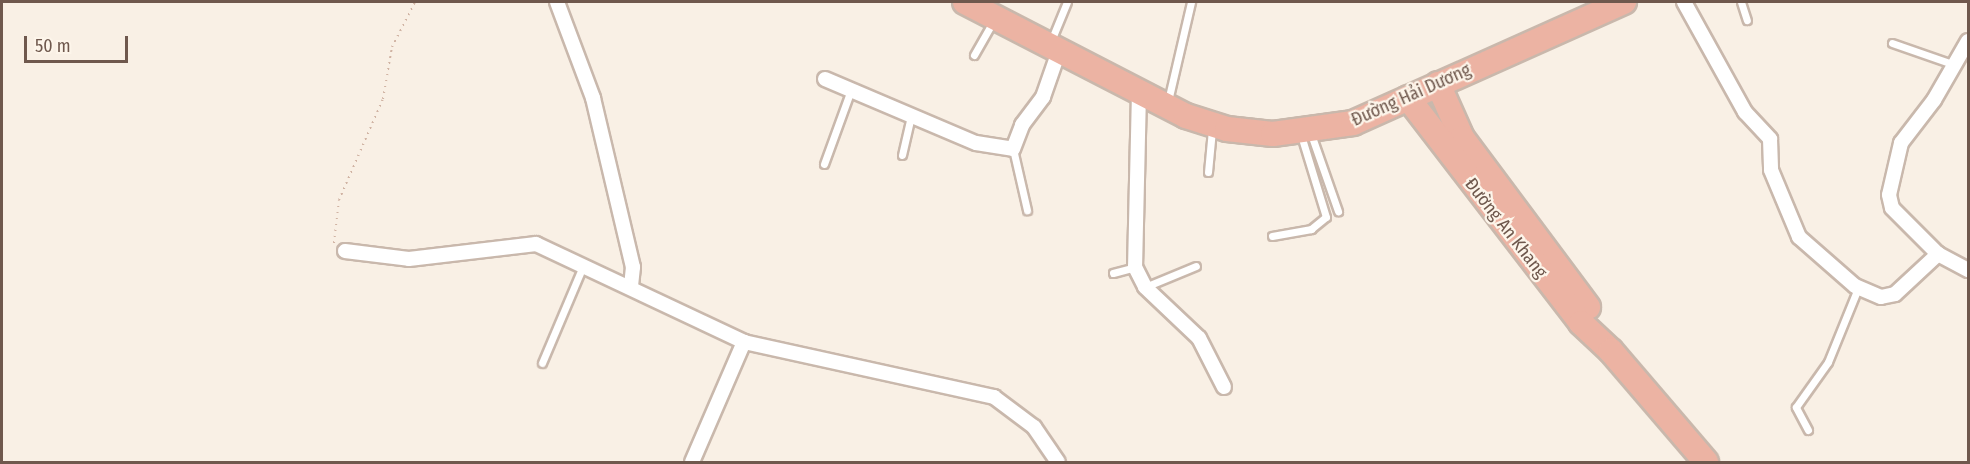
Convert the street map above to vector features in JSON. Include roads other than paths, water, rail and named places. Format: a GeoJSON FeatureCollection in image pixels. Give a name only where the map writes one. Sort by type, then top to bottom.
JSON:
{"type":"FeatureCollection","features":[{"type":"Feature","properties":{"kind":"highway","name":"Đường Hải Dương"},"geometry":{"type":"LineString","coordinates":[[964,2],[1167,106],[1213,125],[1305,132],[1353,123],[1624,2]]}},
{"type":"Feature","properties":{"kind":"highway","name":"Đường An Khang"},"geometry":{"type":"LineString","coordinates":[[1438,84],[1462,138],[1594,315],[1611,351]]}},
{"type":"Feature","properties":{"kind":"highway","name":"Đường An Khang"},"geometry":{"type":"LineString","coordinates":[[1408,98],[1581,323],[1611,351],[1706,462]]}},
{"type":"Feature","properties":{"kind":"street"},"geometry":{"type":"LineString","coordinates":[[557,2],[593,98],[633,267],[631,287]]}},
{"type":"Feature","properties":{"kind":"street"},"geometry":{"type":"LineString","coordinates":[[1684,2],[1745,112],[1770,139],[1772,170],[1797,234],[1858,288],[1891,297],[1938,254]]}},
{"type":"Feature","properties":{"kind":"street"},"geometry":{"type":"LineString","coordinates":[[1968,41],[1955,65],[1901,143],[1889,195],[1892,208],[1938,254],[1968,270]]}},
{"type":"Feature","properties":{"kind":"street"},"geometry":{"type":"LineString","coordinates":[[825,79],[976,143],[1013,149],[1022,125],[1043,97],[1054,49]]}},
{"type":"Feature","properties":{"kind":"street"},"geometry":{"type":"LineString","coordinates":[[1139,92],[1135,267],[1145,287],[1199,338],[1224,387]]}},
{"type":"Feature","properties":{"kind":"street"},"geometry":{"type":"LineString","coordinates":[[345,251],[409,259],[528,242],[631,287],[744,342],[986,394],[1034,427],[1058,462]]}},
{"type":"Feature","properties":{"kind":"street"},"geometry":{"type":"LineString","coordinates":[[692,462],[744,342]]}},
{"type":"Feature","properties":{"kind":"lane"},"geometry":{"type":"LineString","coordinates":[[1054,49],[1067,2]]}},
{"type":"Feature","properties":{"kind":"lane"},"geometry":{"type":"LineString","coordinates":[[1167,106],[1191,2]]}},
{"type":"Feature","properties":{"kind":"lane"},"geometry":{"type":"LineString","coordinates":[[1741,2],[1747,20]]}},
{"type":"Feature","properties":{"kind":"lane"},"geometry":{"type":"LineString","coordinates":[[974,56],[995,18]]}},
{"type":"Feature","properties":{"kind":"lane"},"geometry":{"type":"LineString","coordinates":[[1892,43],[1955,65]]}},
{"type":"Feature","properties":{"kind":"lane"},"geometry":{"type":"LineString","coordinates":[[824,164],[851,90]]}},
{"type":"Feature","properties":{"kind":"lane"},"geometry":{"type":"LineString","coordinates":[[902,155],[911,116]]}},
{"type":"Feature","properties":{"kind":"lane"},"geometry":{"type":"LineString","coordinates":[[1208,172],[1213,125]]}},
{"type":"Feature","properties":{"kind":"lane"},"geometry":{"type":"LineString","coordinates":[[1305,132],[1338,211]]}},
{"type":"Feature","properties":{"kind":"lane"},"geometry":{"type":"LineString","coordinates":[[1272,236],[1311,229],[1326,217],[1305,132]]}},
{"type":"Feature","properties":{"kind":"lane"},"geometry":{"type":"LineString","coordinates":[[1013,149],[1028,210]]}},
{"type":"Feature","properties":{"kind":"lane"},"geometry":{"type":"LineString","coordinates":[[542,363],[583,266]]}},
{"type":"Feature","properties":{"kind":"lane"},"geometry":{"type":"LineString","coordinates":[[1145,287],[1196,266]]}},
{"type":"Feature","properties":{"kind":"lane"},"geometry":{"type":"LineString","coordinates":[[1113,273],[1135,267]]}},
{"type":"Feature","properties":{"kind":"lane"},"geometry":{"type":"LineString","coordinates":[[1808,430],[1796,407],[1828,362],[1858,288]]}}]}
